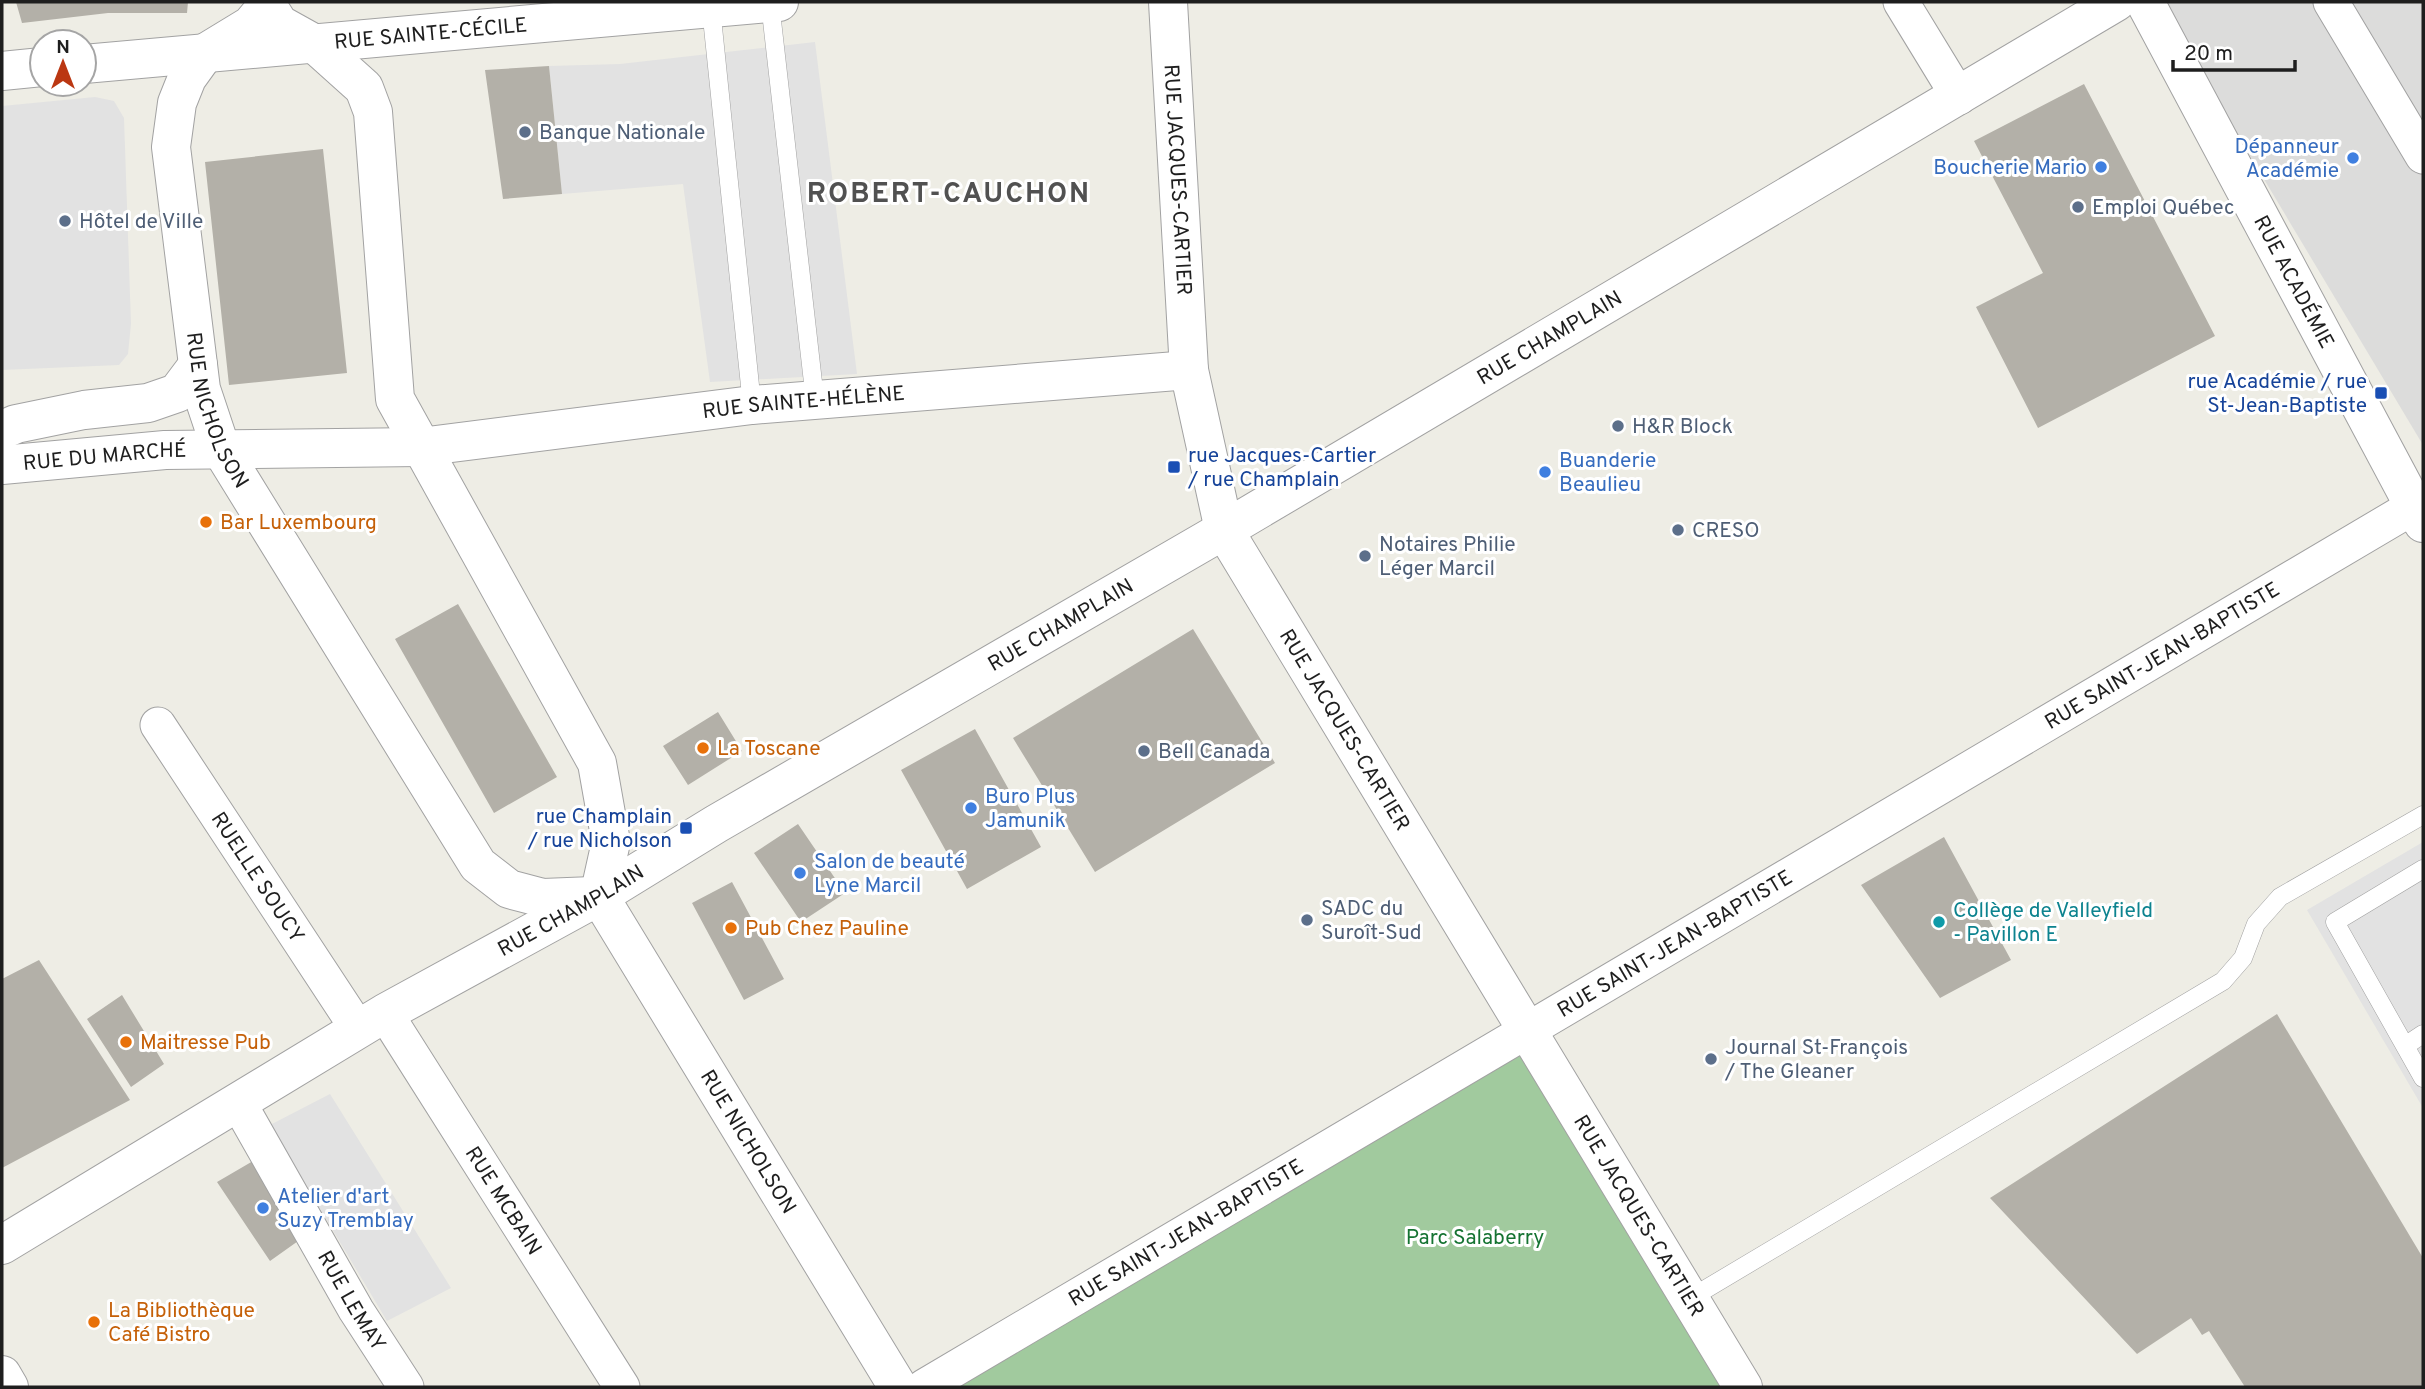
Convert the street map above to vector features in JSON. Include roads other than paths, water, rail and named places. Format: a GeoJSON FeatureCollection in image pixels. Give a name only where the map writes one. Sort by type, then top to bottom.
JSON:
{"type":"FeatureCollection","features":[{"type":"Feature","properties":{"kind":"street","name":"RUE SAINTE-CÉCILE"},"geometry":{"type":"LineString","coordinates":[[98,63],[779,2]]}},
{"type":"Feature","properties":{"kind":"street","name":"RUE JACQUES-CARTIER"},"geometry":{"type":"LineString","coordinates":[[1168,2],[1189,370],[1224,530],[1743,1387]]}},
{"type":"Feature","properties":{"kind":"street"},"geometry":{"type":"LineString","coordinates":[[1901,2],[1959,97]]}},
{"type":"Feature","properties":{"kind":"street","name":"RUE CHAMPLAIN"},"geometry":{"type":"LineString","coordinates":[[2,1245],[371,1021],[599,896],[716,824],[1224,530],[2116,2]]}},
{"type":"Feature","properties":{"kind":"street","name":"RUE ACADÉMIE"},"geometry":{"type":"LineString","coordinates":[[2145,2],[2420,511]]}},
{"type":"Feature","properties":{"kind":"street"},"geometry":{"type":"LineString","coordinates":[[2330,2],[2423,156]]}},
{"type":"Feature","properties":{"kind":"street","name":"RUE NICHOLSON"},"geometry":{"type":"LineString","coordinates":[[599,896],[542,898],[509,889],[478,865],[221,449],[201,389],[171,147],[177,103],[187,78],[205,53],[251,25],[266,4],[279,23],[316,44],[364,88],[373,111],[395,399],[597,763],[611,842],[599,896],[898,1387]]}},
{"type":"Feature","properties":{"kind":"street"},"geometry":{"type":"LineString","coordinates":[[2,71],[28,68]]}},
{"type":"Feature","properties":{"kind":"street","name":"RUE DU MARCHÉ"},"geometry":{"type":"LineString","coordinates":[[2,430],[16,424],[84,410],[148,403],[177,393],[198,365]]}},
{"type":"Feature","properties":{"kind":"street","name":"RUE SAINTE-HÉLÈNE"},"geometry":{"type":"LineString","coordinates":[[420,447],[752,405],[1189,370]]}},
{"type":"Feature","properties":{"kind":"street","name":"RUE DU MARCHÉ"},"geometry":{"type":"LineString","coordinates":[[2,465],[165,450],[420,447]]}},
{"type":"Feature","properties":{"kind":"street","name":"RUE SAINT-JEAN-BAPTISTE"},"geometry":{"type":"LineString","coordinates":[[925,1387],[1527,1031],[2420,511]]}},
{"type":"Feature","properties":{"kind":"street","name":"RUELLE SOUCY"},"geometry":{"type":"LineString","coordinates":[[158,725],[371,1021]]}},
{"type":"Feature","properties":{"kind":"street","name":"RUE MCBAIN"},"geometry":{"type":"LineString","coordinates":[[371,1021],[622,1387]]}},
{"type":"Feature","properties":{"kind":"street","name":"RUE LEMAY"},"geometry":{"type":"LineString","coordinates":[[238,1102],[356,1310],[406,1387]]}},
{"type":"Feature","properties":{"kind":"street"},"geometry":{"type":"LineString","coordinates":[[2,1375],[9,1387]]}},
{"type":"Feature","properties":{"kind":"lane"},"geometry":{"type":"LineString","coordinates":[[770,3],[815,400]]}},
{"type":"Feature","properties":{"kind":"lane"},"geometry":{"type":"LineString","coordinates":[[711,8],[752,405]]}},
{"type":"Feature","properties":{"kind":"lane"},"geometry":{"type":"LineString","coordinates":[[1689,1299],[2223,981],[2244,958],[2256,924],[2280,897],[2423,815]]}},
{"type":"Feature","properties":{"kind":"lane"},"geometry":{"type":"LineString","coordinates":[[2423,869],[2335,922],[2423,1078]]}},
{"type":"Feature","properties":{"kind":"lane"},"geometry":{"type":"LineString","coordinates":[[2405,1045],[2423,1034]]}},
{"type":"Feature","properties":{"kind":"place","name":"Banque Nationale"},"geometry":{"type":"Point","coordinates":[525,132]}},
{"type":"Feature","properties":{"kind":"place","name":"Dépanneur Académie"},"geometry":{"type":"Point","coordinates":[2353,158]}},
{"type":"Feature","properties":{"kind":"place","name":"Boucherie Mario"},"geometry":{"type":"Point","coordinates":[2101,167]}},
{"type":"Feature","properties":{"kind":"place","name":"Emploi Québec"},"geometry":{"type":"Point","coordinates":[2078,207]}},
{"type":"Feature","properties":{"kind":"place","name":"Hôtel de Ville"},"geometry":{"type":"Point","coordinates":[65,221]}},
{"type":"Feature","properties":{"kind":"place","name":"rue Académie / rue St-Jean-Baptiste"},"geometry":{"type":"Point","coordinates":[2381,393]}},
{"type":"Feature","properties":{"kind":"place","name":"H&R Block"},"geometry":{"type":"Point","coordinates":[1618,426]}},
{"type":"Feature","properties":{"kind":"place","name":"rue Jacques-Cartier / rue Champlain"},"geometry":{"type":"Point","coordinates":[1174,467]}},
{"type":"Feature","properties":{"kind":"place","name":"Buanderie Beaulieu"},"geometry":{"type":"Point","coordinates":[1545,472]}},
{"type":"Feature","properties":{"kind":"place","name":"Bar Luxembourg"},"geometry":{"type":"Point","coordinates":[206,522]}},
{"type":"Feature","properties":{"kind":"place","name":"CRESO"},"geometry":{"type":"Point","coordinates":[1678,530]}},
{"type":"Feature","properties":{"kind":"place","name":"Notaires Philie Léger Marcil"},"geometry":{"type":"Point","coordinates":[1365,556]}},
{"type":"Feature","properties":{"kind":"place","name":"La Toscane"},"geometry":{"type":"Point","coordinates":[703,748]}},
{"type":"Feature","properties":{"kind":"place","name":"Bell Canada"},"geometry":{"type":"Point","coordinates":[1144,751]}},
{"type":"Feature","properties":{"kind":"place","name":"Buro Plus Jamunik"},"geometry":{"type":"Point","coordinates":[971,808]}},
{"type":"Feature","properties":{"kind":"place","name":"rue Champlain / rue Nicholson"},"geometry":{"type":"Point","coordinates":[686,828]}},
{"type":"Feature","properties":{"kind":"place","name":"Salon de beauté Lyne Marcil"},"geometry":{"type":"Point","coordinates":[800,873]}},
{"type":"Feature","properties":{"kind":"place","name":"SADC du Suroît-Sud"},"geometry":{"type":"Point","coordinates":[1307,920]}},
{"type":"Feature","properties":{"kind":"place","name":"Collège de Valleyfield - Pavillon E"},"geometry":{"type":"Point","coordinates":[1939,922]}},
{"type":"Feature","properties":{"kind":"place","name":"Pub Chez Pauline"},"geometry":{"type":"Point","coordinates":[731,928]}},
{"type":"Feature","properties":{"kind":"place","name":"Maitresse Pub"},"geometry":{"type":"Point","coordinates":[126,1042]}},
{"type":"Feature","properties":{"kind":"place","name":"Journal St-François / The Gleaner"},"geometry":{"type":"Point","coordinates":[1711,1059]}},
{"type":"Feature","properties":{"kind":"place","name":"Atelier d'art Suzy Tremblay"},"geometry":{"type":"Point","coordinates":[263,1208]}},
{"type":"Feature","properties":{"kind":"place","name":"La Bibliothèque Café Bistro"},"geometry":{"type":"Point","coordinates":[94,1322]}},
{"type":"Feature","properties":{"kind":"district","name":"ROBERT-CAUCHON"},"geometry":{"type":"Point","coordinates":[949,192]}},
{"type":"Feature","properties":{"kind":"park label","name":"Parc Salaberry"},"geometry":{"type":"Point","coordinates":[1475,1237]}}]}
